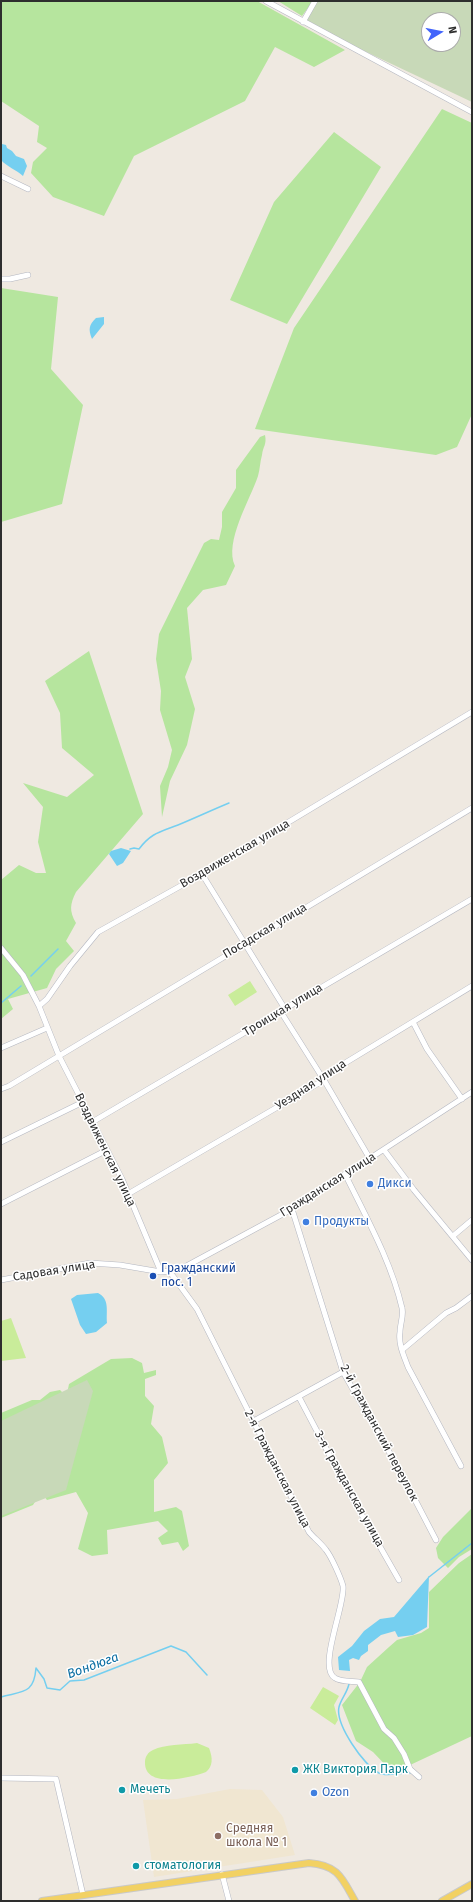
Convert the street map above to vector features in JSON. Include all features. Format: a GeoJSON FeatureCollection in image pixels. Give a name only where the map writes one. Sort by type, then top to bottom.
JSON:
{"type":"FeatureCollection","features":[{"type":"Feature","properties":{"kind":"main road"},"geometry":{"type":"LineString","coordinates":[[42,1901],[304,1863],[322,1864],[332,1869],[340,1877],[355,1901]]}},
{"type":"Feature","properties":{"kind":"main road"},"geometry":{"type":"LineString","coordinates":[[442,1901],[472,1884]]}},
{"type":"Feature","properties":{"kind":"street"},"geometry":{"type":"LineString","coordinates":[[266,1],[472,112]]}},
{"type":"Feature","properties":{"kind":"street"},"geometry":{"type":"LineString","coordinates":[[303,22],[315,1]]}},
{"type":"Feature","properties":{"kind":"street"},"geometry":{"type":"LineString","coordinates":[[1,176],[28,189]]}},
{"type":"Feature","properties":{"kind":"street"},"geometry":{"type":"LineString","coordinates":[[1,278],[10,279],[28,275]]}},
{"type":"Feature","properties":{"kind":"street","name":"Воздвиженская улица"},"geometry":{"type":"LineString","coordinates":[[161,1272],[128,1194],[94,1121],[59,1056],[39,1006],[47,999],[70,966],[98,932],[202,874],[472,712]]}},
{"type":"Feature","properties":{"kind":"street","name":"Посадская улица"},"geometry":{"type":"LineString","coordinates":[[1,1089],[59,1056],[472,808]]}},
{"type":"Feature","properties":{"kind":"street"},"geometry":{"type":"LineString","coordinates":[[202,874],[246,943],[283,1010],[370,1159]]}},
{"type":"Feature","properties":{"kind":"street","name":"Троицкая улица"},"geometry":{"type":"LineString","coordinates":[[94,1121],[472,899]]}},
{"type":"Feature","properties":{"kind":"street"},"geometry":{"type":"LineString","coordinates":[[1,948],[23,974],[39,1006]]}},
{"type":"Feature","properties":{"kind":"street","name":"Уездная улица"},"geometry":{"type":"LineString","coordinates":[[128,1194],[323,1079],[472,986]]}},
{"type":"Feature","properties":{"kind":"street"},"geometry":{"type":"LineString","coordinates":[[413,1022],[427,1049],[462,1099]]}},
{"type":"Feature","properties":{"kind":"street"},"geometry":{"type":"LineString","coordinates":[[1,1048],[47,1028]]}},
{"type":"Feature","properties":{"kind":"street","name":"Гражданская улица"},"geometry":{"type":"LineString","coordinates":[[179,1270],[292,1208],[472,1092]]}},
{"type":"Feature","properties":{"kind":"street"},"geometry":{"type":"LineString","coordinates":[[1,1142],[83,1102]]}},
{"type":"Feature","properties":{"kind":"street"},"geometry":{"type":"LineString","coordinates":[[1,1204],[107,1150]]}},
{"type":"Feature","properties":{"kind":"street"},"geometry":{"type":"LineString","coordinates":[[384,1150],[414,1190],[472,1260]]}},
{"type":"Feature","properties":{"kind":"street"},"geometry":{"type":"LineString","coordinates":[[345,1174],[376,1238],[397,1287],[403,1310],[399,1334],[402,1350],[408,1367],[461,1466]]}},
{"type":"Feature","properties":{"kind":"street","name":"2-й Гражданский переулок"},"geometry":{"type":"LineString","coordinates":[[292,1208],[343,1372],[399,1469],[436,1540]]}},
{"type":"Feature","properties":{"kind":"street"},"geometry":{"type":"LineString","coordinates":[[453,1236],[472,1220]]}},
{"type":"Feature","properties":{"kind":"street","name":"Садовая улица"},"geometry":{"type":"LineString","coordinates":[[1,1280],[90,1263],[120,1265],[161,1272],[179,1270]]}},
{"type":"Feature","properties":{"kind":"street","name":"2-я Гражданская улица"},"geometry":{"type":"LineString","coordinates":[[170,1272],[197,1309],[252,1422],[309,1532],[327,1550],[343,1585],[343,1595],[332,1636],[329,1670],[331,1675],[334,1678],[344,1681],[359,1682],[384,1729],[394,1738],[404,1754],[410,1769],[419,1777]]}},
{"type":"Feature","properties":{"kind":"street"},"geometry":{"type":"LineString","coordinates":[[402,1350],[446,1313],[456,1308],[472,1296]]}},
{"type":"Feature","properties":{"kind":"street"},"geometry":{"type":"LineString","coordinates":[[252,1422],[343,1372]]}},
{"type":"Feature","properties":{"kind":"street","name":"3-я Гражданская улица"},"geometry":{"type":"LineString","coordinates":[[299,1397],[350,1494],[399,1580]]}},
{"type":"Feature","properties":{"kind":"street"},"geometry":{"type":"LineString","coordinates":[[1,1778],[56,1778],[83,1895]]}},
{"type":"Feature","properties":{"kind":"street"},"geometry":{"type":"LineString","coordinates":[[222,1874],[229,1901]]}},
{"type":"Feature","properties":{"kind":"shaded area","name":"Средняя школа № 1"},"geometry":{"type":"Polygon","coordinates":[[[230,1789],[262,1790],[283,1817],[295,1855],[154,1877],[143,1800],[177,1799],[230,1789]]]}},
{"type":"Feature","properties":{"kind":"green space"},"geometry":{"type":"Polygon","coordinates":[[[1,1],[257,1],[345,50],[314,67],[275,47],[245,101],[134,156],[104,216],[53,197],[31,173],[33,162],[47,148],[37,142],[39,126],[1,101],[1,1]]]}},
{"type":"Feature","properties":{"kind":"green space"},"geometry":{"type":"Polygon","coordinates":[[[278,1],[313,1],[302,16],[278,1]]]}},
{"type":"Feature","properties":{"kind":"green space"},"geometry":{"type":"Polygon","coordinates":[[[315,1],[472,1],[472,102],[303,22],[315,1]]]}},
{"type":"Feature","properties":{"kind":"green space"},"geometry":{"type":"Polygon","coordinates":[[[442,109],[472,123],[472,414],[457,447],[436,455],[255,429],[294,328],[442,109]]]}},
{"type":"Feature","properties":{"kind":"green space"},"geometry":{"type":"Polygon","coordinates":[[[334,132],[381,167],[287,324],[230,300],[274,202],[334,132]]]}},
{"type":"Feature","properties":{"kind":"green space"},"geometry":{"type":"Polygon","coordinates":[[[1,288],[58,297],[51,369],[83,405],[62,504],[1,522],[1,288]]]}},
{"type":"Feature","properties":{"kind":"green space"},"geometry":{"type":"Polygon","coordinates":[[[265,435],[265,443],[258,476],[235,533],[233,556],[235,566],[226,585],[203,590],[187,608],[192,659],[185,677],[195,709],[187,745],[170,781],[162,817],[160,786],[168,767],[172,750],[160,710],[161,691],[156,659],[159,634],[204,543],[211,539],[219,540],[222,527],[222,512],[236,488],[236,470],[260,437],[265,435]]]}},
{"type":"Feature","properties":{"kind":"green space"},"geometry":{"type":"Polygon","coordinates":[[[89,651],[143,814],[76,892],[72,900],[71,911],[76,923],[66,941],[74,951],[56,969],[47,988],[8,999],[13,1009],[1,1019],[1,880],[19,865],[36,873],[46,873],[38,842],[43,807],[23,783],[67,797],[94,775],[62,748],[60,713],[45,681],[89,651]]]}},
{"type":"Feature","properties":{"kind":"green space"},"geometry":{"type":"Polygon","coordinates":[[[250,981],[257,992],[235,1006],[228,995],[250,981]]]}},
{"type":"Feature","properties":{"kind":"green space"},"geometry":{"type":"Polygon","coordinates":[[[11,1318],[26,1358],[1,1361],[1,1321],[11,1318]]]}},
{"type":"Feature","properties":{"kind":"green space"},"geometry":{"type":"Polygon","coordinates":[[[132,1358],[142,1363],[144,1373],[156,1370],[156,1375],[145,1379],[145,1396],[154,1406],[151,1424],[162,1437],[168,1463],[154,1480],[154,1512],[176,1507],[182,1511],[189,1546],[183,1551],[178,1542],[162,1545],[158,1538],[168,1531],[158,1521],[107,1530],[108,1554],[92,1556],[78,1549],[88,1513],[76,1492],[47,1500],[41,1492],[33,1505],[1,1518],[1,1413],[32,1400],[40,1400],[50,1392],[60,1390],[64,1394],[83,1388],[68,1389],[69,1384],[111,1359],[132,1358]]]}},
{"type":"Feature","properties":{"kind":"green space"},"geometry":{"type":"Polygon","coordinates":[[[87,1380],[93,1391],[66,1490],[1,1516],[1,1421],[87,1380]]]}},
{"type":"Feature","properties":{"kind":"green space"},"geometry":{"type":"Polygon","coordinates":[[[472,1508],[472,1549],[459,1557],[448,1568],[438,1558],[436,1548],[443,1537],[472,1508]]]}},
{"type":"Feature","properties":{"kind":"green space"},"geometry":{"type":"Polygon","coordinates":[[[472,1554],[472,1736],[393,1773],[373,1752],[356,1741],[342,1705],[360,1682],[367,1667],[389,1647],[397,1640],[421,1633],[429,1628],[429,1592],[459,1563],[472,1554]]]}},
{"type":"Feature","properties":{"kind":"green space"},"geometry":{"type":"Polygon","coordinates":[[[323,1687],[339,1696],[334,1705],[338,1720],[335,1725],[310,1708],[323,1687]]]}},
{"type":"Feature","properties":{"kind":"green space"},"geometry":{"type":"Polygon","coordinates":[[[197,1743],[209,1748],[212,1758],[210,1767],[206,1772],[179,1779],[160,1779],[152,1776],[147,1770],[145,1762],[148,1753],[151,1751],[169,1746],[197,1743]]]}},
{"type":"Feature","properties":{"kind":"water"},"geometry":{"type":"Polygon","coordinates":[[[2,144],[6,145],[7,148],[16,156],[24,159],[27,166],[23,176],[1,160],[2,144]]]}},
{"type":"Feature","properties":{"kind":"water"},"geometry":{"type":"Polygon","coordinates":[[[104,317],[104,324],[92,339],[90,330],[92,323],[96,318],[104,317]]]}},
{"type":"Feature","properties":{"kind":"water"},"geometry":{"type":"Polygon","coordinates":[[[121,848],[131,851],[123,863],[117,866],[109,854],[111,851],[121,848]]]}},
{"type":"Feature","properties":{"kind":"water"},"geometry":{"type":"Polygon","coordinates":[[[98,1293],[106,1302],[107,1323],[96,1332],[86,1334],[80,1325],[71,1299],[77,1295],[98,1293]]]}},
{"type":"Feature","properties":{"kind":"water"},"geometry":{"type":"Polygon","coordinates":[[[429,1576],[427,1627],[413,1635],[398,1637],[395,1631],[381,1635],[368,1645],[368,1651],[361,1656],[359,1660],[353,1658],[349,1660],[350,1671],[339,1670],[338,1657],[352,1646],[364,1631],[380,1619],[394,1617],[429,1576]]]}},
{"type":"Feature","properties":{"kind":"waterway"},"geometry":{"type":"LineString","coordinates":[[130,849],[139,849],[152,836],[229,803]]}},
{"type":"Feature","properties":{"kind":"waterway"},"geometry":{"type":"LineString","coordinates":[[31,976],[58,949]]}},
{"type":"Feature","properties":{"kind":"waterway"},"geometry":{"type":"LineString","coordinates":[[1,1003],[21,986]]}},
{"type":"Feature","properties":{"kind":"waterway","name":"Вондюга"},"geometry":{"type":"LineString","coordinates":[[429,1577],[472,1543]]}},
{"type":"Feature","properties":{"kind":"waterway","name":"Вондюга"},"geometry":{"type":"LineString","coordinates":[[1,1697],[21,1692],[30,1687],[33,1683],[36,1668],[44,1679],[47,1688],[60,1690],[70,1681],[84,1680],[171,1646],[186,1652],[207,1675]]}},
{"type":"Feature","properties":{"kind":"waterway"},"geometry":{"type":"LineString","coordinates":[[349,1684],[340,1704],[339,1714],[341,1724],[352,1744],[366,1762],[379,1773],[386,1775],[410,1773]]}},
{"type":"Feature","properties":{"kind":"place","name":"Дикси"},"geometry":{"type":"Point","coordinates":[370,1184]}},
{"type":"Feature","properties":{"kind":"place","name":"Продукты"},"geometry":{"type":"Point","coordinates":[306,1222]}},
{"type":"Feature","properties":{"kind":"place","name":"Гражданский пос. 1"},"geometry":{"type":"Point","coordinates":[153,1276]}},
{"type":"Feature","properties":{"kind":"place","name":"ЖК Виктория Парк"},"geometry":{"type":"Point","coordinates":[295,1770]}},
{"type":"Feature","properties":{"kind":"place","name":"Мечеть"},"geometry":{"type":"Point","coordinates":[122,1790]}},
{"type":"Feature","properties":{"kind":"place","name":"Ozon"},"geometry":{"type":"Point","coordinates":[314,1793]}},
{"type":"Feature","properties":{"kind":"place","name":"Средняя школа № 1"},"geometry":{"type":"Point","coordinates":[218,1836]}},
{"type":"Feature","properties":{"kind":"place","name":"стоматология"},"geometry":{"type":"Point","coordinates":[136,1866]}}]}
